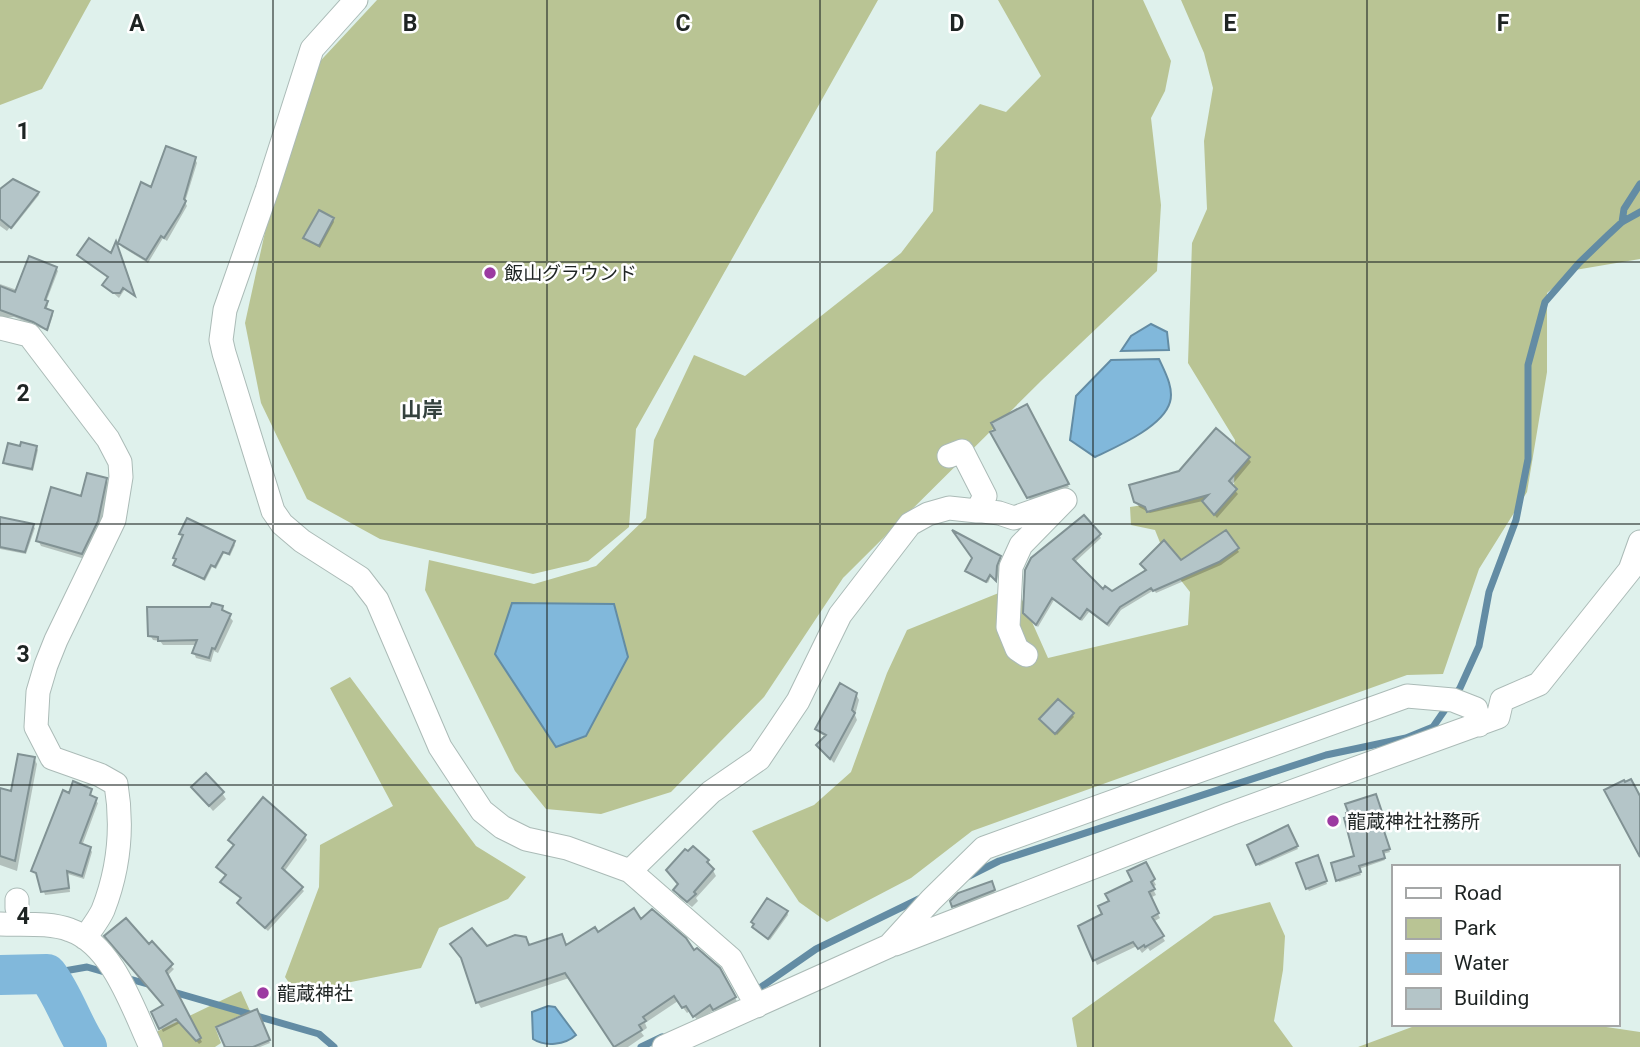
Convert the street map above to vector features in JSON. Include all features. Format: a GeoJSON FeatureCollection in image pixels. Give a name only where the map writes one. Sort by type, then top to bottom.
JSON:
{"type":"FeatureCollection","features":[{"type":"Feature","properties":{"kind":"street"},"geometry":{"type":"LineString","coordinates":[[356,0],[312,48],[225,310],[221,340],[223,353],[273,511],[282,524],[302,541],[359,578],[377,600],[440,747],[482,810],[502,827],[526,839],[567,848],[630,871],[731,959],[757,1006]]}},
{"type":"Feature","properties":{"kind":"street"},"geometry":{"type":"LineString","coordinates":[[0,328],[29,335],[108,439],[120,462],[120,489],[114,520],[46,665],[38,692],[35,722],[52,758],[100,775],[116,784],[120,842],[102,911],[85,938]]}},
{"type":"Feature","properties":{"kind":"street"},"geometry":{"type":"LineString","coordinates":[[949,456],[962,451],[985,496],[977,511],[975,510]]}},
{"type":"Feature","properties":{"kind":"street"},"geometry":{"type":"LineString","coordinates":[[630,871],[711,792],[759,759],[798,701],[841,615],[910,524],[928,514],[949,508],[999,513],[1014,518],[1065,500],[1021,545],[1011,567],[1008,627],[1017,649],[1026,655]]}},
{"type":"Feature","properties":{"kind":"street"},"geometry":{"type":"LineString","coordinates":[[664,1047],[889,946],[1230,814],[1498,717],[1502,700],[1539,684],[1630,570],[1640,542]]}},
{"type":"Feature","properties":{"kind":"street"},"geometry":{"type":"LineString","coordinates":[[889,946],[984,848],[1407,696],[1453,700],[1476,709],[1479,725]]}},
{"type":"Feature","properties":{"kind":"street"},"geometry":{"type":"LineString","coordinates":[[0,924],[69,929],[97,945],[118,977],[151,1047]]}},
{"type":"Feature","properties":{"kind":"green space"},"geometry":{"type":"Polygon","coordinates":[[[0,0],[91,0],[42,89],[0,105],[0,0]]]}},
{"type":"Feature","properties":{"kind":"green space","name":"飯山グラウンド"},"geometry":{"type":"Polygon","coordinates":[[[377,0],[878,0],[636,429],[629,527],[588,561],[533,574],[380,539],[307,499],[261,403],[245,323],[267,223],[311,71],[377,0]]]}},
{"type":"Feature","properties":{"kind":"green space"},"geometry":{"type":"Polygon","coordinates":[[[998,0],[1143,0],[1171,61],[1165,91],[1151,118],[1161,205],[1157,271],[1042,380],[843,578],[764,697],[671,792],[601,814],[546,809],[515,771],[425,590],[429,560],[534,584],[596,566],[646,518],[654,440],[694,355],[745,376],[901,253],[933,211],[936,152],[980,104],[1006,112],[1041,76],[998,0]]]}},
{"type":"Feature","properties":{"kind":"green space"},"geometry":{"type":"Polygon","coordinates":[[[1181,0],[1640,0],[1640,259],[1575,270],[1547,293],[1547,372],[1527,492],[1479,569],[1443,674],[1407,675],[972,831],[911,878],[827,922],[799,902],[752,831],[814,805],[851,772],[887,673],[907,630],[1016,586],[1048,658],[1188,625],[1190,592],[1169,565],[1155,530],[1131,525],[1130,507],[1234,491],[1235,440],[1188,363],[1192,243],[1207,209],[1204,141],[1213,88],[1204,53],[1181,0]]]}},
{"type":"Feature","properties":{"kind":"green space"},"geometry":{"type":"Polygon","coordinates":[[[350,677],[476,846],[526,877],[508,899],[439,928],[421,968],[296,993],[285,977],[319,887],[320,845],[393,806],[330,688],[350,677]]]}},
{"type":"Feature","properties":{"kind":"green space"},"geometry":{"type":"Polygon","coordinates":[[[1270,902],[1285,936],[1283,970],[1274,1021],[1293,1047],[1077,1047],[1072,1018],[1214,916],[1270,902]]]}},
{"type":"Feature","properties":{"kind":"green space"},"geometry":{"type":"Polygon","coordinates":[[[241,991],[250,1011],[215,1027],[221,1043],[215,1047],[161,1047],[154,1033],[241,991]]]}},
{"type":"Feature","properties":{"kind":"green space"},"geometry":{"type":"Polygon","coordinates":[[[1415,1026],[1600,1026],[1640,1032],[1640,1047],[1358,1047],[1415,1026]]]}},
{"type":"Feature","properties":{"kind":"water"},"geometry":{"type":"Polygon","coordinates":[[[1151,324],[1167,332],[1169,350],[1121,351],[1131,336],[1151,324]]]}},
{"type":"Feature","properties":{"kind":"water"},"geometry":{"type":"Polygon","coordinates":[[[1159,359],[1168,380],[1171,397],[1166,411],[1158,420],[1138,435],[1095,457],[1070,440],[1076,396],[1111,360],[1159,359]]]}},
{"type":"Feature","properties":{"kind":"water"},"geometry":{"type":"Polygon","coordinates":[[[512,603],[614,604],[628,657],[586,736],[556,747],[495,654],[512,603]]]}},
{"type":"Feature","properties":{"kind":"water"},"geometry":{"type":"Polygon","coordinates":[[[548,1006],[555,1007],[576,1035],[555,1044],[533,1039],[532,1012],[548,1006]]]}},
{"type":"Feature","properties":{"kind":"building"},"geometry":{"type":"Polygon","coordinates":[[[166,146],[196,157],[184,199],[186,201],[164,238],[161,236],[146,260],[118,243],[141,182],[151,187],[166,146]]]}},
{"type":"Feature","properties":{"kind":"building"},"geometry":{"type":"Polygon","coordinates":[[[13,179],[39,192],[11,228],[0,219],[0,189],[13,179]]]}},
{"type":"Feature","properties":{"kind":"building"},"geometry":{"type":"Polygon","coordinates":[[[319,210],[334,218],[319,246],[303,238],[319,210]]]}},
{"type":"Feature","properties":{"kind":"building"},"geometry":{"type":"Polygon","coordinates":[[[89,238],[111,253],[116,241],[135,296],[123,288],[120,293],[113,293],[102,285],[108,277],[77,255],[89,238]]]}},
{"type":"Feature","properties":{"kind":"building"},"geometry":{"type":"Polygon","coordinates":[[[29,256],[57,267],[45,300],[48,301],[45,308],[53,311],[47,330],[0,310],[0,286],[15,292],[29,256]]]}},
{"type":"Feature","properties":{"kind":"building"},"geometry":{"type":"Polygon","coordinates":[[[1027,404],[1069,484],[1027,498],[990,432],[995,430],[991,423],[1027,404]]]}},
{"type":"Feature","properties":{"kind":"building"},"geometry":{"type":"Polygon","coordinates":[[[1216,428],[1250,457],[1229,481],[1237,489],[1214,515],[1202,501],[1208,495],[1147,512],[1145,507],[1134,502],[1129,485],[1179,471],[1216,428]]]}},
{"type":"Feature","properties":{"kind":"building"},"geometry":{"type":"Polygon","coordinates":[[[21,442],[37,446],[32,469],[3,463],[8,443],[20,446],[21,442]]]}},
{"type":"Feature","properties":{"kind":"building"},"geometry":{"type":"Polygon","coordinates":[[[87,473],[107,478],[98,521],[82,554],[36,541],[51,487],[81,496],[87,473]]]}},
{"type":"Feature","properties":{"kind":"building"},"geometry":{"type":"Polygon","coordinates":[[[1084,515],[1101,534],[1073,559],[1103,589],[1105,586],[1112,591],[1146,570],[1140,564],[1164,540],[1181,560],[1226,530],[1239,548],[1219,562],[1153,591],[1151,588],[1120,607],[1107,624],[1087,609],[1080,619],[1052,598],[1036,625],[1023,613],[1025,570],[1031,558],[1084,515]]]}},
{"type":"Feature","properties":{"kind":"building"},"geometry":{"type":"Polygon","coordinates":[[[0,517],[34,524],[25,552],[0,547],[0,517]]]}},
{"type":"Feature","properties":{"kind":"building"},"geometry":{"type":"Polygon","coordinates":[[[187,518],[235,541],[229,554],[223,552],[215,567],[211,565],[204,579],[173,565],[176,559],[173,558],[183,535],[179,534],[187,518]]]}},
{"type":"Feature","properties":{"kind":"building"},"geometry":{"type":"Polygon","coordinates":[[[952,530],[1001,556],[996,581],[990,575],[986,582],[965,571],[972,558],[952,530]]]}},
{"type":"Feature","properties":{"kind":"building"},"geometry":{"type":"Polygon","coordinates":[[[212,603],[223,606],[222,610],[231,614],[209,658],[192,653],[197,640],[158,641],[158,637],[148,636],[147,607],[210,607],[212,603]]]}},
{"type":"Feature","properties":{"kind":"building"},"geometry":{"type":"Polygon","coordinates":[[[840,683],[857,693],[852,710],[855,713],[830,759],[816,745],[826,735],[815,729],[840,683]]]}},
{"type":"Feature","properties":{"kind":"building"},"geometry":{"type":"Polygon","coordinates":[[[1058,699],[1074,713],[1055,734],[1039,719],[1058,699]]]}},
{"type":"Feature","properties":{"kind":"building"},"geometry":{"type":"Polygon","coordinates":[[[18,754],[35,757],[15,861],[0,856],[0,788],[11,791],[18,754]]]}},
{"type":"Feature","properties":{"kind":"building"},"geometry":{"type":"Polygon","coordinates":[[[206,773],[224,792],[209,806],[191,787],[206,773]]]}},
{"type":"Feature","properties":{"kind":"building"},"geometry":{"type":"Polygon","coordinates":[[[1631,779],[1640,796],[1640,857],[1604,790],[1631,779]]]}},
{"type":"Feature","properties":{"kind":"building"},"geometry":{"type":"Polygon","coordinates":[[[73,781],[92,789],[90,795],[97,798],[80,843],[91,847],[82,876],[67,871],[69,888],[41,892],[36,873],[31,871],[63,790],[69,793],[73,781]]]}},
{"type":"Feature","properties":{"kind":"building"},"geometry":{"type":"Polygon","coordinates":[[[1376,794],[1386,824],[1382,825],[1390,849],[1383,851],[1385,858],[1359,866],[1361,872],[1336,881],[1331,863],[1354,856],[1344,818],[1348,812],[1345,804],[1376,794]]]}},
{"type":"Feature","properties":{"kind":"building"},"geometry":{"type":"Polygon","coordinates":[[[263,797],[306,835],[282,868],[303,887],[265,928],[237,903],[241,898],[220,882],[226,875],[216,867],[234,845],[228,840],[263,797]]]}},
{"type":"Feature","properties":{"kind":"building"},"geometry":{"type":"Polygon","coordinates":[[[1288,825],[1298,846],[1256,865],[1247,845],[1288,825]]]}},
{"type":"Feature","properties":{"kind":"building"},"geometry":{"type":"Polygon","coordinates":[[[693,846],[709,860],[707,862],[714,869],[687,902],[673,890],[678,884],[666,870],[685,849],[688,851],[693,846]]]}},
{"type":"Feature","properties":{"kind":"building"},"geometry":{"type":"Polygon","coordinates":[[[1318,855],[1327,881],[1306,889],[1296,863],[1318,855]]]}},
{"type":"Feature","properties":{"kind":"building"},"geometry":{"type":"Polygon","coordinates":[[[1146,862],[1155,879],[1151,882],[1155,889],[1149,892],[1159,913],[1152,917],[1164,936],[1138,949],[1133,942],[1093,961],[1078,926],[1102,914],[1098,906],[1109,901],[1105,894],[1132,881],[1127,871],[1146,862]]]}},
{"type":"Feature","properties":{"kind":"building"},"geometry":{"type":"Polygon","coordinates":[[[992,881],[995,890],[952,907],[950,901],[958,893],[992,881]]]}},
{"type":"Feature","properties":{"kind":"building"},"geometry":{"type":"Polygon","coordinates":[[[767,898],[788,911],[768,939],[752,927],[754,924],[751,922],[767,898]]]}},
{"type":"Feature","properties":{"kind":"building"},"geometry":{"type":"Polygon","coordinates":[[[634,908],[641,919],[652,909],[686,938],[694,950],[697,948],[720,968],[736,997],[713,1010],[710,1005],[693,1017],[686,1006],[682,1008],[674,996],[643,1017],[646,1021],[639,1025],[642,1030],[614,1047],[565,973],[476,1003],[461,958],[450,944],[472,928],[487,946],[515,935],[526,937],[529,945],[562,934],[566,945],[595,927],[598,932],[634,908]]]}},
{"type":"Feature","properties":{"kind":"building"},"geometry":{"type":"Polygon","coordinates":[[[126,918],[149,944],[152,941],[173,964],[166,971],[201,1038],[196,1041],[176,1019],[159,1029],[151,1012],[163,1005],[104,936],[126,918]]]}},
{"type":"Feature","properties":{"kind":"building"},"geometry":{"type":"Polygon","coordinates":[[[257,1009],[270,1040],[253,1047],[225,1047],[216,1027],[257,1009]]]}},
{"type":"Feature","properties":{"kind":"waterway"},"geometry":{"type":"LineString","coordinates":[[1622,222],[1624,209],[1640,184]]}},
{"type":"Feature","properties":{"kind":"waterway"},"geometry":{"type":"LineString","coordinates":[[969,876],[999,861],[1326,755],[1406,738],[1433,727],[1460,688],[1479,646],[1489,592],[1516,520],[1528,459],[1528,365],[1545,302],[1608,235],[1622,222],[1640,212]]}},
{"type":"Feature","properties":{"kind":"waterway"},"geometry":{"type":"LineString","coordinates":[[754,992],[816,949],[923,897]]}},
{"type":"Feature","properties":{"kind":"waterway"},"geometry":{"type":"LineString","coordinates":[[47,974],[87,967],[108,973]]}},
{"type":"Feature","properties":{"kind":"waterway"},"geometry":{"type":"LineString","coordinates":[[0,975],[47,974],[87,1047]]}},
{"type":"Feature","properties":{"kind":"waterway"},"geometry":{"type":"LineString","coordinates":[[126,978],[151,985]]}},
{"type":"Feature","properties":{"kind":"waterway"},"geometry":{"type":"LineString","coordinates":[[170,991],[319,1034],[334,1047]]}},
{"type":"Feature","properties":{"kind":"waterway"},"geometry":{"type":"LineString","coordinates":[[641,1047],[662,1037]]}},
{"type":"Feature","properties":{"kind":"place","name":"飯山グラウンド"},"geometry":{"type":"Point","coordinates":[490,273]}},
{"type":"Feature","properties":{"kind":"place","name":"龍蔵神社社務所"},"geometry":{"type":"Point","coordinates":[1333,821]}},
{"type":"Feature","properties":{"kind":"place","name":"龍蔵神社"},"geometry":{"type":"Point","coordinates":[263,993]}},
{"type":"Feature","properties":{"kind":"district","name":"山岸"},"geometry":{"type":"Point","coordinates":[422,410]}}]}
